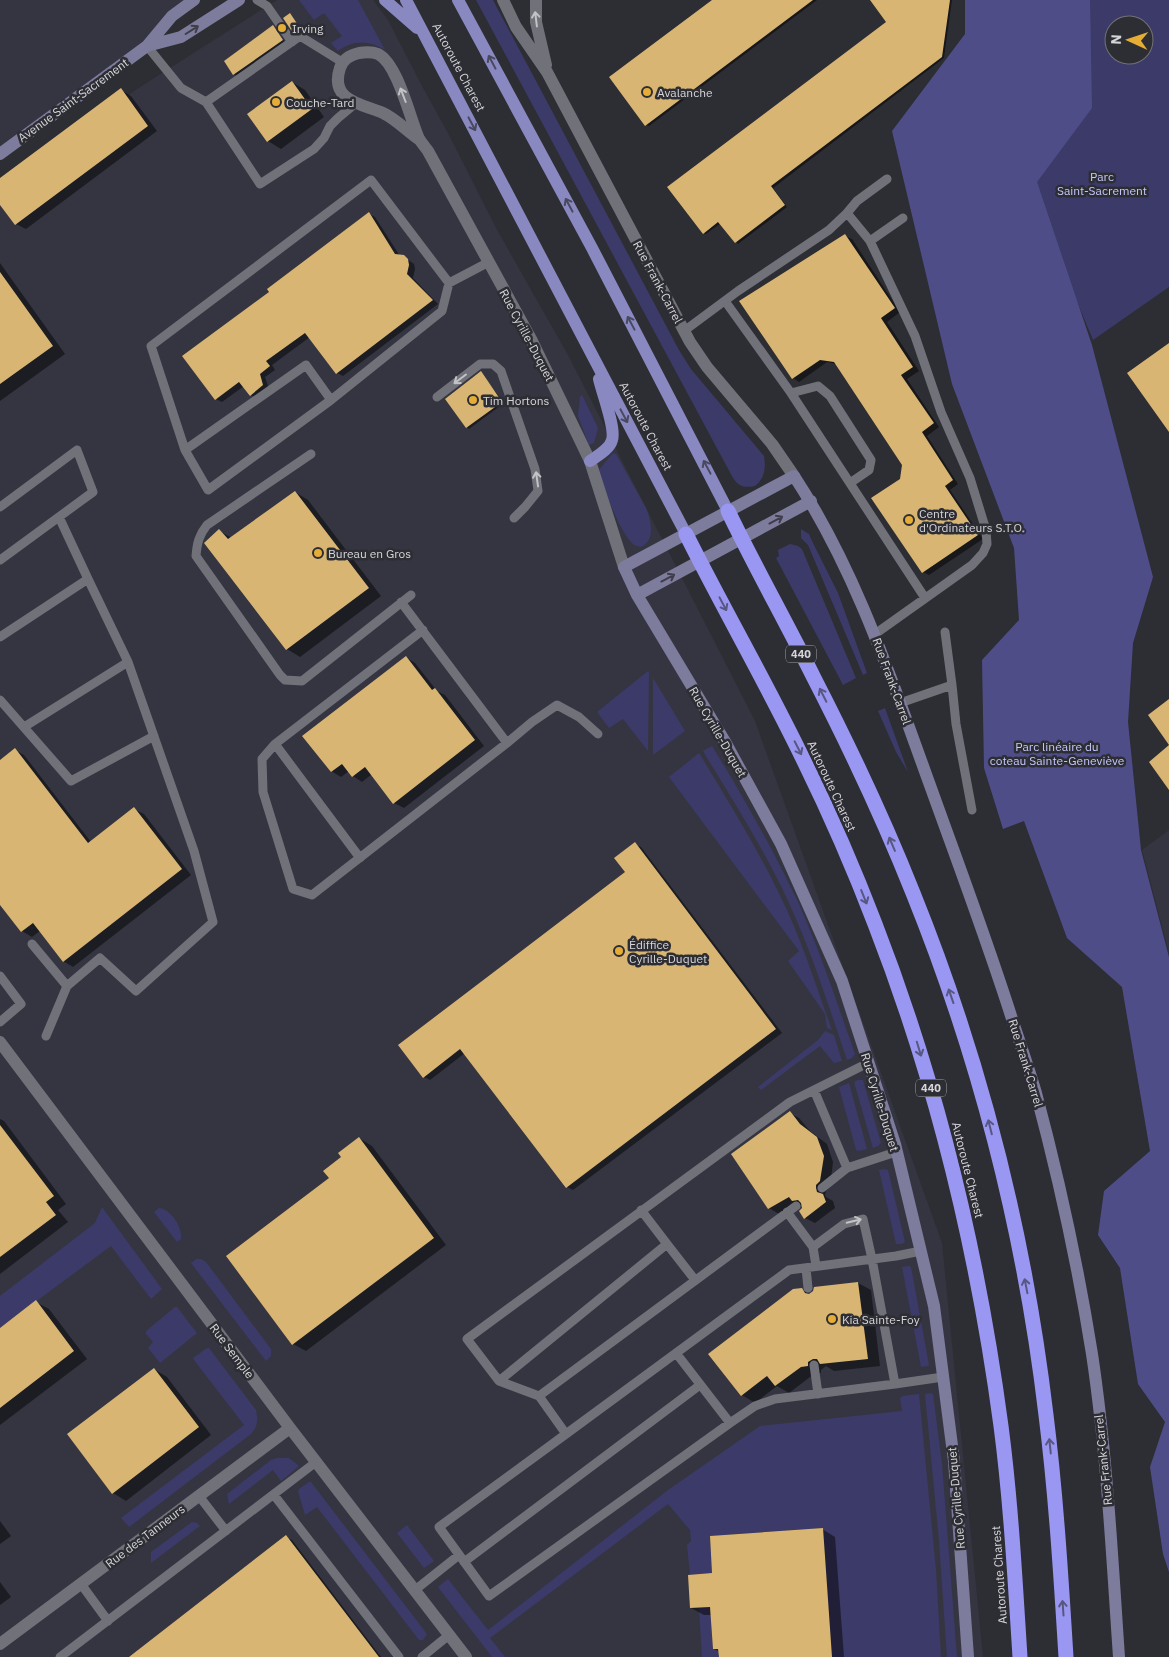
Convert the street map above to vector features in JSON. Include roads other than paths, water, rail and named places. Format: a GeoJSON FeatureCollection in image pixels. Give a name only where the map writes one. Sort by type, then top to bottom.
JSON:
{"type":"FeatureCollection","features":[{"type":"Feature","properties":{"kind":"highway","name":"440"},"geometry":{"type":"LineString","coordinates":[[728,511],[836,721],[878,812],[929,933],[971,1059],[1007,1196],[1033,1326],[1051,1457],[1066,1657]]}},
{"type":"Feature","properties":{"kind":"highway","name":"Autoroute Charest"},"geometry":{"type":"LineString","coordinates":[[686,534],[784,720],[840,840],[889,960],[930,1085],[954,1170],[989,1342],[1006,1471],[1020,1657]]}},
{"type":"Feature","properties":{"kind":"main road"},"geometry":{"type":"LineString","coordinates":[[385,0],[425,34]]}},
{"type":"Feature","properties":{"kind":"main road","name":"Autoroute Charest"},"geometry":{"type":"LineString","coordinates":[[406,0],[686,534]]}},
{"type":"Feature","properties":{"kind":"main road"},"geometry":{"type":"LineString","coordinates":[[458,0],[592,248],[728,511]]}},
{"type":"Feature","properties":{"kind":"main road"},"geometry":{"type":"LineString","coordinates":[[590,461],[610,444],[613,435],[591,353]]}},
{"type":"Feature","properties":{"kind":"street","name":"Avenue Saint-Sacrement"},"geometry":{"type":"LineString","coordinates":[[0,154],[147,46],[172,16],[194,0]]}},
{"type":"Feature","properties":{"kind":"street","name":"Avenue Saint-Sacrement"},"geometry":{"type":"LineString","coordinates":[[147,46],[181,37],[239,0]]}},
{"type":"Feature","properties":{"kind":"street","name":"Rue Frank-Carrel"},"geometry":{"type":"LineString","coordinates":[[503,0],[516,27],[547,72],[684,331],[707,367],[758,426],[811,501],[848,572],[900,703],[997,971],[1035,1091],[1060,1193],[1078,1276],[1092,1356],[1104,1464],[1119,1657]]}},
{"type":"Feature","properties":{"kind":"street","name":"Rue Frank-Carrel"},"geometry":{"type":"LineString","coordinates":[[536,0],[536,22],[547,72]]}},
{"type":"Feature","properties":{"kind":"street","name":"Rue Cyrille-Duquet"},"geometry":{"type":"LineString","coordinates":[[420,140],[384,114],[345,97],[338,86],[342,62],[351,55],[365,52],[378,54],[393,70],[420,140],[428,151],[532,341],[590,461],[624,567],[636,595],[724,740],[781,844],[842,981],[896,1152],[934,1306],[954,1461],[968,1657]]}},
{"type":"Feature","properties":{"kind":"street"},"geometry":{"type":"LineString","coordinates":[[624,567],[794,476]]}},
{"type":"Feature","properties":{"kind":"street"},"geometry":{"type":"LineString","coordinates":[[636,595],[811,501]]}},
{"type":"Feature","properties":{"kind":"street","name":"Rue Semple"},"geometry":{"type":"LineString","coordinates":[[0,1042],[290,1428],[466,1657]]}},
{"type":"Feature","properties":{"kind":"street","name":"Rue des Tanneurs"},"geometry":{"type":"LineString","coordinates":[[0,1644],[290,1428]]}},
{"type":"Feature","properties":{"kind":"lane"},"geometry":{"type":"LineString","coordinates":[[257,0],[267,6],[292,42]]}},
{"type":"Feature","properties":{"kind":"lane"},"geometry":{"type":"LineString","coordinates":[[206,102],[300,36],[342,62]]}},
{"type":"Feature","properties":{"kind":"lane"},"geometry":{"type":"LineString","coordinates":[[147,46],[181,88],[206,102],[260,184],[314,149],[324,138],[330,126],[356,103]]}},
{"type":"Feature","properties":{"kind":"lane"},"geometry":{"type":"LineString","coordinates":[[684,331],[829,230],[857,201],[887,179]]}},
{"type":"Feature","properties":{"kind":"lane"},"geometry":{"type":"LineString","coordinates":[[449,283],[371,180],[151,346],[185,450],[208,490],[331,400],[442,311],[449,283],[489,262]]}},
{"type":"Feature","properties":{"kind":"lane"},"geometry":{"type":"LineString","coordinates":[[847,213],[870,241],[914,336],[941,412],[970,478],[986,530],[987,544],[983,553],[972,565],[874,634]]}},
{"type":"Feature","properties":{"kind":"lane"},"geometry":{"type":"LineString","coordinates":[[870,241],[903,218]]}},
{"type":"Feature","properties":{"kind":"lane"},"geometry":{"type":"LineString","coordinates":[[725,301],[791,393],[926,598]]}},
{"type":"Feature","properties":{"kind":"lane"},"geometry":{"type":"LineString","coordinates":[[437,397],[480,364],[493,364],[501,371],[535,470],[538,491],[514,518]]}},
{"type":"Feature","properties":{"kind":"lane"},"geometry":{"type":"LineString","coordinates":[[185,450],[306,365],[331,400]]}},
{"type":"Feature","properties":{"kind":"lane"},"geometry":{"type":"LineString","coordinates":[[791,393],[818,386],[830,396],[871,460],[869,470],[850,483]]}},
{"type":"Feature","properties":{"kind":"lane"},"geometry":{"type":"LineString","coordinates":[[0,507],[77,450],[93,492],[0,560]]}},
{"type":"Feature","properties":{"kind":"lane"},"geometry":{"type":"LineString","coordinates":[[311,454],[207,525],[200,534],[197,544],[196,556],[280,675],[285,680],[302,681],[411,595]]}},
{"type":"Feature","properties":{"kind":"lane"},"geometry":{"type":"LineString","coordinates":[[46,1036],[67,986],[100,958],[136,991],[213,922],[194,851],[128,662],[58,518]]}},
{"type":"Feature","properties":{"kind":"lane"},"geometry":{"type":"LineString","coordinates":[[0,637],[88,580]]}},
{"type":"Feature","properties":{"kind":"lane"},"geometry":{"type":"LineString","coordinates":[[402,602],[507,743]]}},
{"type":"Feature","properties":{"kind":"lane"},"geometry":{"type":"LineString","coordinates":[[422,630],[275,744],[262,759],[263,792],[293,889],[312,895],[556,705],[579,717],[598,734]]}},
{"type":"Feature","properties":{"kind":"lane"},"geometry":{"type":"LineString","coordinates":[[945,632],[956,724],[972,810]]}},
{"type":"Feature","properties":{"kind":"lane"},"geometry":{"type":"LineString","coordinates":[[24,727],[128,662]]}},
{"type":"Feature","properties":{"kind":"lane"},"geometry":{"type":"LineString","coordinates":[[900,703],[952,685]]}},
{"type":"Feature","properties":{"kind":"lane"},"geometry":{"type":"LineString","coordinates":[[0,700],[71,781],[154,736]]}},
{"type":"Feature","properties":{"kind":"lane"},"geometry":{"type":"LineString","coordinates":[[275,744],[360,858]]}},
{"type":"Feature","properties":{"kind":"lane"},"geometry":{"type":"LineString","coordinates":[[32,944],[67,986]]}},
{"type":"Feature","properties":{"kind":"lane"},"geometry":{"type":"LineString","coordinates":[[0,976],[21,1004],[0,1022]]}},
{"type":"Feature","properties":{"kind":"lane"},"geometry":{"type":"LineString","coordinates":[[566,1434],[539,1396],[499,1380],[467,1339],[790,1102],[868,1063]]}},
{"type":"Feature","properties":{"kind":"lane"},"geometry":{"type":"LineString","coordinates":[[814,1090],[847,1168]]}},
{"type":"Feature","properties":{"kind":"lane"},"geometry":{"type":"LineString","coordinates":[[822,1188],[847,1168],[896,1152]]}},
{"type":"Feature","properties":{"kind":"lane"},"geometry":{"type":"LineString","coordinates":[[539,1396],[796,1206]]}},
{"type":"Feature","properties":{"kind":"lane"},"geometry":{"type":"LineString","coordinates":[[641,1210],[695,1280]]}},
{"type":"Feature","properties":{"kind":"lane"},"geometry":{"type":"LineString","coordinates":[[787,1212],[813,1247],[816,1266]]}},
{"type":"Feature","properties":{"kind":"lane"},"geometry":{"type":"LineString","coordinates":[[813,1247],[844,1224],[863,1219],[895,1384]]}},
{"type":"Feature","properties":{"kind":"lane"},"geometry":{"type":"LineString","coordinates":[[499,1380],[667,1244]]}},
{"type":"Feature","properties":{"kind":"lane"},"geometry":{"type":"LineString","coordinates":[[920,1251],[789,1270],[439,1527],[489,1596],[756,1406],[775,1399],[944,1377]]}},
{"type":"Feature","properties":{"kind":"lane"},"geometry":{"type":"LineString","coordinates":[[806,1268],[808,1288]]}},
{"type":"Feature","properties":{"kind":"lane"},"geometry":{"type":"LineString","coordinates":[[676,1353],[730,1423]]}},
{"type":"Feature","properties":{"kind":"lane"},"geometry":{"type":"LineString","coordinates":[[814,1365],[818,1394]]}},
{"type":"Feature","properties":{"kind":"lane"},"geometry":{"type":"LineString","coordinates":[[414,1590],[462,1559],[700,1385]]}},
{"type":"Feature","properties":{"kind":"lane"},"geometry":{"type":"LineString","coordinates":[[60,1657],[316,1462]]}},
{"type":"Feature","properties":{"kind":"lane"},"geometry":{"type":"LineString","coordinates":[[274,1495],[399,1657]]}},
{"type":"Feature","properties":{"kind":"lane"},"geometry":{"type":"LineString","coordinates":[[199,1496],[226,1531]]}},
{"type":"Feature","properties":{"kind":"lane"},"geometry":{"type":"LineString","coordinates":[[81,1584],[108,1620]]}},
{"type":"Feature","properties":{"kind":"lane"},"geometry":{"type":"LineString","coordinates":[[422,1657],[449,1635]]}},
{"type":"Feature","properties":{"kind":"place","name":"Irving"},"geometry":{"type":"Point","coordinates":[282,28]}},
{"type":"Feature","properties":{"kind":"place","name":"Avalanche"},"geometry":{"type":"Point","coordinates":[647,92]}},
{"type":"Feature","properties":{"kind":"place","name":"Couche-Tard"},"geometry":{"type":"Point","coordinates":[276,102]}},
{"type":"Feature","properties":{"kind":"place","name":"Tim Hortons"},"geometry":{"type":"Point","coordinates":[473,400]}},
{"type":"Feature","properties":{"kind":"place","name":"Centre d'Ordinateurs S.T.O."},"geometry":{"type":"Point","coordinates":[909,520]}},
{"type":"Feature","properties":{"kind":"place","name":"Bureau en Gros"},"geometry":{"type":"Point","coordinates":[318,553]}},
{"type":"Feature","properties":{"kind":"place","name":"Édiffice Cyrille-Duquet"},"geometry":{"type":"Point","coordinates":[619,951]}},
{"type":"Feature","properties":{"kind":"place","name":"Kia Sainte-Foy"},"geometry":{"type":"Point","coordinates":[832,1319]}},
{"type":"Feature","properties":{"kind":"park label","name":"Parc Saint-Sacrement"},"geometry":{"type":"Point","coordinates":[1102,183]}},
{"type":"Feature","properties":{"kind":"park label","name":"Parc linéaire du coteau Sainte-Geneviève"},"geometry":{"type":"Point","coordinates":[1057,753]}}]}
